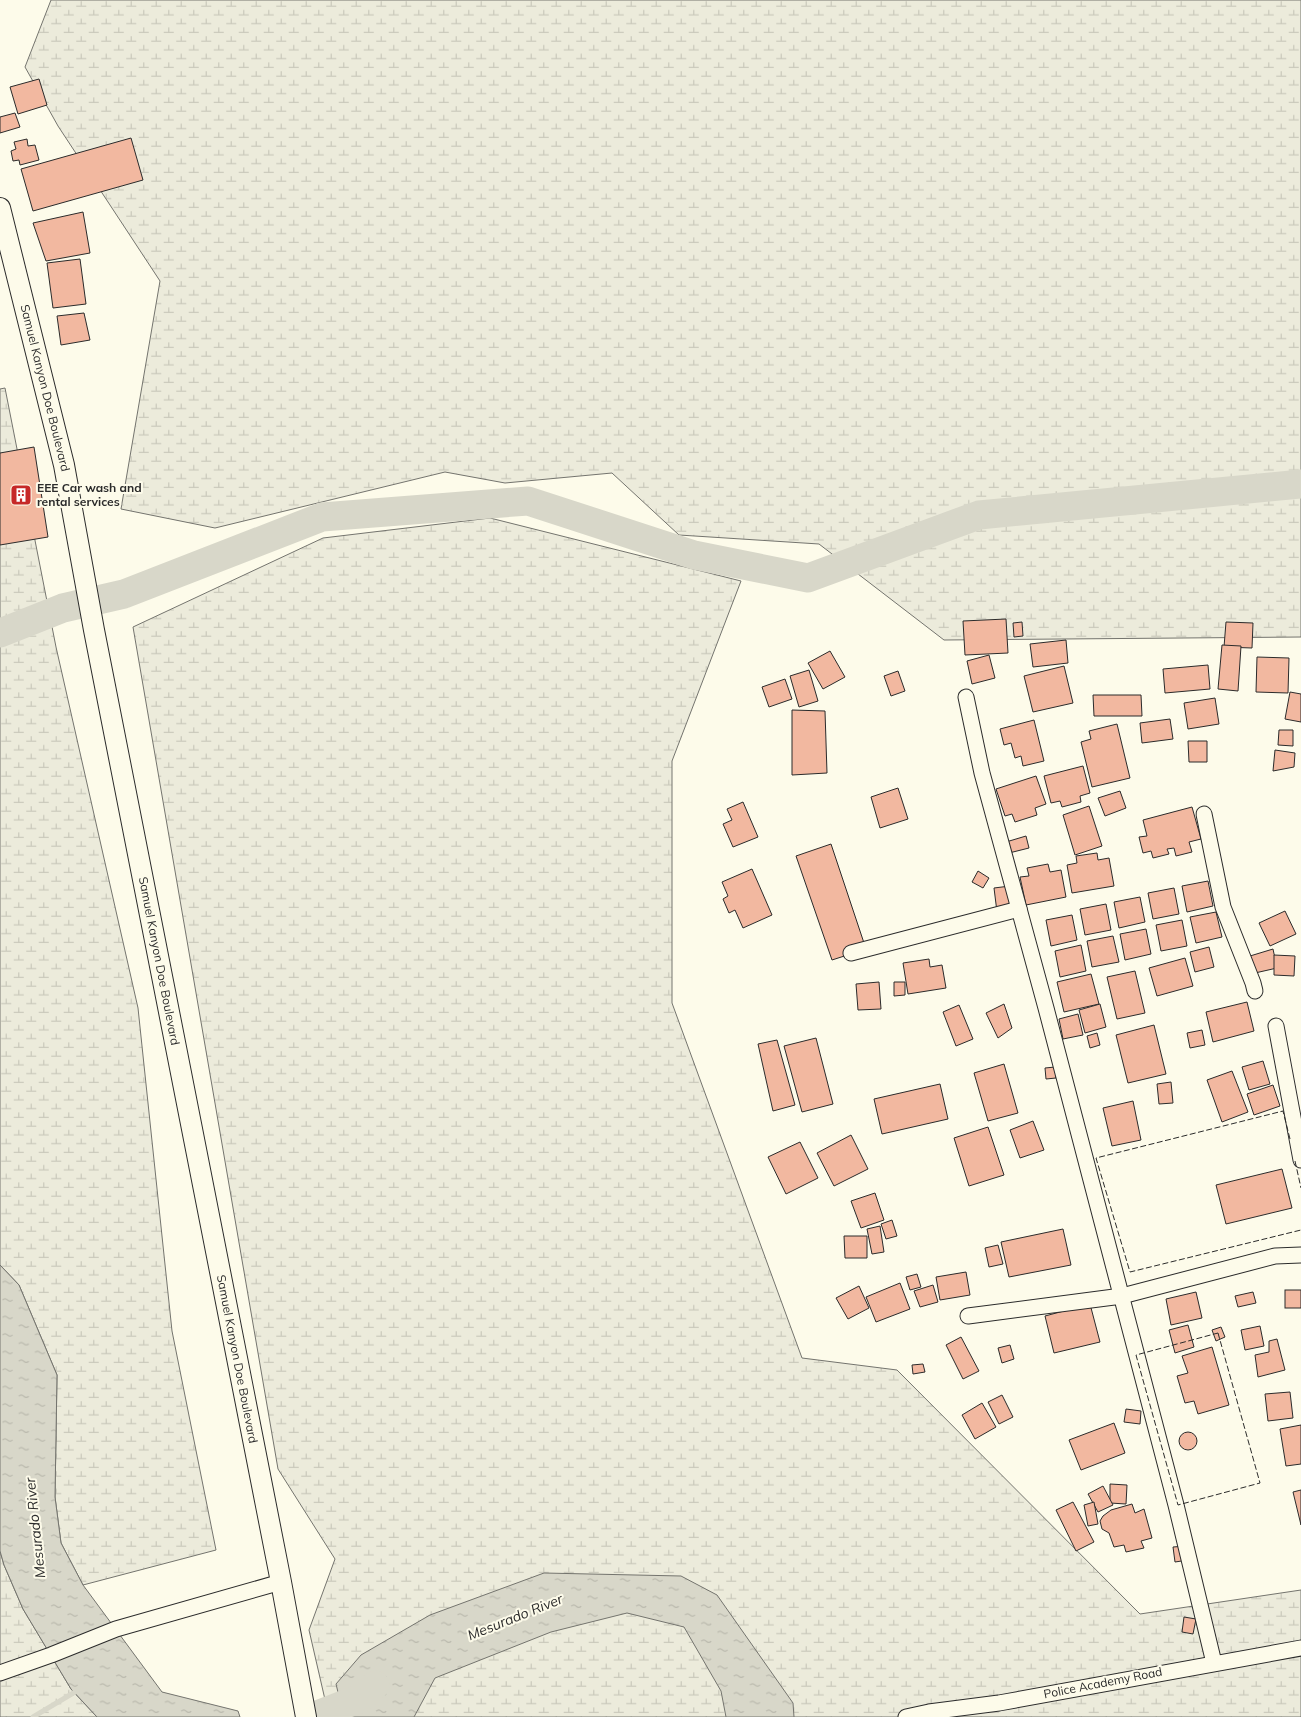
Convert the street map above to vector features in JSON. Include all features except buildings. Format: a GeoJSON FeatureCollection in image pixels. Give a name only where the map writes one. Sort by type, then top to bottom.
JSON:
{"type":"FeatureCollection","features":[{"type":"Feature","properties":{"kind":"street","name":"Samuel Kanyon Doe Boulevard"},"geometry":{"type":"LineString","coordinates":[[0,208],[4,240],[64,465],[94,630],[306,1717]]}},
{"type":"Feature","properties":{"kind":"street"},"geometry":{"type":"LineString","coordinates":[[966,697],[982,774],[1122,1296],[1176,1505],[1214,1663]]}},
{"type":"Feature","properties":{"kind":"street"},"geometry":{"type":"LineString","coordinates":[[1204,814],[1223,907],[1255,991]]}},
{"type":"Feature","properties":{"kind":"street"},"geometry":{"type":"LineString","coordinates":[[851,953],[1019,908]]}},
{"type":"Feature","properties":{"kind":"street"},"geometry":{"type":"LineString","coordinates":[[1276,1026],[1301,1160]]}},
{"type":"Feature","properties":{"kind":"street"},"geometry":{"type":"LineString","coordinates":[[968,1316],[1122,1296],[1275,1256],[1301,1255]]}},
{"type":"Feature","properties":{"kind":"street"},"geometry":{"type":"LineString","coordinates":[[0,1673],[51,1656],[116,1629],[281,1582]]}},
{"type":"Feature","properties":{"kind":"street","name":"Police Academy Road"},"geometry":{"type":"LineString","coordinates":[[906,1717],[929,1712],[999,1703],[1301,1648]]}},
{"type":"Feature","properties":{"kind":"green space"},"geometry":{"type":"Polygon","coordinates":[[[51,0],[1301,0],[1301,637],[944,640],[819,544],[679,535],[612,473],[505,483],[445,472],[215,528],[121,509],[160,281],[58,126],[25,67],[51,0]]]}},
{"type":"Feature","properties":{"kind":"green space"},"geometry":{"type":"Polygon","coordinates":[[[5,388],[56,647],[138,1008],[172,1331],[216,1550],[83,1585],[61,1543],[55,1497],[57,1375],[19,1285],[0,1265],[0,389],[5,388]]]}},
{"type":"Feature","properties":{"kind":"green space"},"geometry":{"type":"Polygon","coordinates":[[[490,518],[741,581],[672,761],[672,1003],[802,1358],[897,1370],[1140,1614],[1301,1590],[1301,1717],[329,1717],[309,1630],[335,1559],[278,1469],[133,627],[323,538],[490,518]]]}},
{"type":"Feature","properties":{"kind":"green space"},"geometry":{"type":"Polygon","coordinates":[[[0,1551],[23,1609],[71,1689],[97,1717],[0,1717],[0,1551]]]}},
{"type":"Feature","properties":{"kind":"water"},"geometry":{"type":"Polygon","coordinates":[[[0,1265],[19,1285],[57,1375],[55,1497],[61,1543],[83,1585],[162,1692],[238,1711],[240,1717],[97,1717],[71,1689],[23,1609],[0,1551],[0,1265]]]}},
{"type":"Feature","properties":{"kind":"water"},"geometry":{"type":"Polygon","coordinates":[[[544,1573],[681,1576],[717,1595],[793,1703],[794,1717],[726,1717],[721,1691],[684,1627],[627,1613],[551,1632],[435,1678],[414,1717],[344,1717],[336,1684],[361,1655],[430,1615],[544,1573]]]}},
{"type":"Feature","properties":{"kind":"waterway"},"geometry":{"type":"LineString","coordinates":[[0,633],[63,608],[124,594],[322,517],[528,501],[694,555],[808,578],[979,515],[1301,484]]}},
{"type":"Feature","properties":{"kind":"waterway","name":"Mesurado River"},"geometry":{"type":"LineString","coordinates":[[312,1717],[361,1698],[375,1685]]}},
{"type":"Feature","properties":{"kind":"waterway"},"geometry":{"type":"LineString","coordinates":[[33,1717],[80,1689]]}},
{"type":"Feature","properties":{"kind":"fence"},"geometry":{"type":"LineString","coordinates":[[1290,1139],[1283,1111],[1096,1158],[1130,1272],[1301,1230]]}},
{"type":"Feature","properties":{"kind":"fence"},"geometry":{"type":"LineString","coordinates":[[1295,1161],[1301,1188]]}},
{"type":"Feature","properties":{"kind":"fence"},"geometry":{"type":"LineString","coordinates":[[1218,1333],[1260,1483],[1178,1505],[1136,1355],[1218,1333]]}},
{"type":"Feature","properties":{"kind":"place","name":"EEE Car wash and rental services"},"geometry":{"type":"Point","coordinates":[21,495]}}]}
